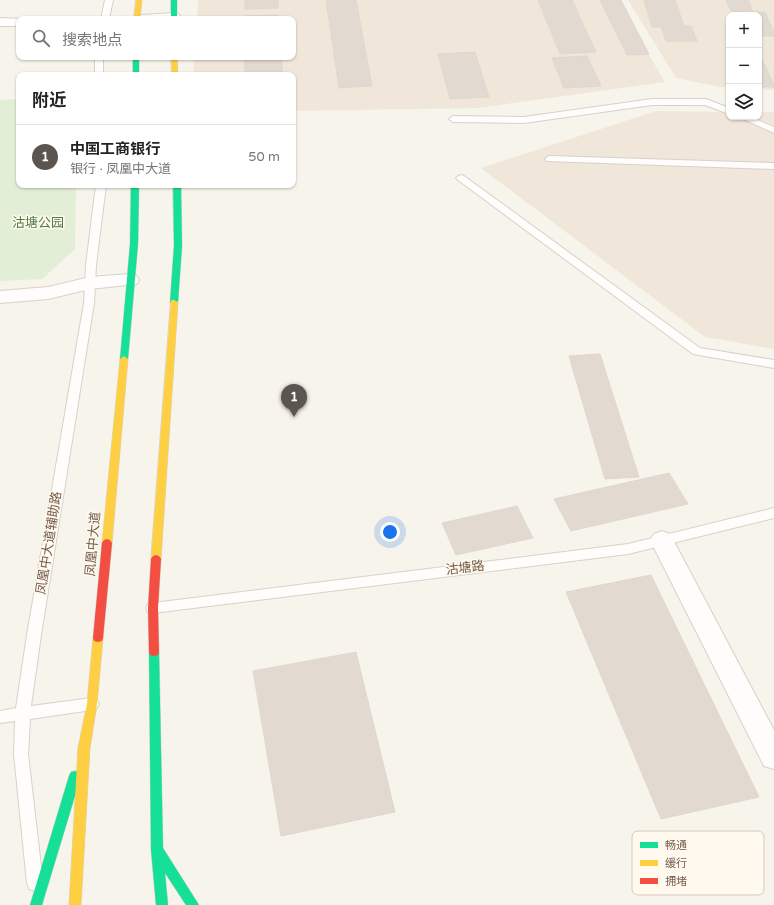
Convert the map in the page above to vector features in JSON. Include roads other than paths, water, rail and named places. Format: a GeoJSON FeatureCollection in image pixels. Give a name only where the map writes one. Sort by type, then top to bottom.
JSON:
{"type":"FeatureCollection","features":[{"type":"Feature","properties":{"kind":"main road"},"geometry":{"type":"LineString","coordinates":[[137,16],[139,0]]}},
{"type":"Feature","properties":{"kind":"main road"},"geometry":{"type":"LineString","coordinates":[[174,0],[174,16]]}},
{"type":"Feature","properties":{"kind":"main road"},"geometry":{"type":"LineString","coordinates":[[136,60],[136,72]]}},
{"type":"Feature","properties":{"kind":"main road"},"geometry":{"type":"LineString","coordinates":[[174,60],[175,72]]}},
{"type":"Feature","properties":{"kind":"main road","name":"凤凰中大道"},"geometry":{"type":"LineString","coordinates":[[75,905],[84,748],[92,704],[134,244],[135,188]]}},
{"type":"Feature","properties":{"kind":"main road"},"geometry":{"type":"LineString","coordinates":[[162,905],[158,850],[153,608],[178,246],[177,188]]}},
{"type":"Feature","properties":{"kind":"main road"},"geometry":{"type":"LineString","coordinates":[[36,904],[84,748]]}},
{"type":"Feature","properties":{"kind":"main road"},"geometry":{"type":"LineString","coordinates":[[158,850],[193,905]]}},
{"type":"Feature","properties":{"kind":"street"},"geometry":{"type":"LineString","coordinates":[[0,22],[16,22]]}},
{"type":"Feature","properties":{"kind":"street"},"geometry":{"type":"LineString","coordinates":[[0,297],[48,293],[90,283],[130,280]]}},
{"type":"Feature","properties":{"kind":"street"},"geometry":{"type":"LineString","coordinates":[[662,540],[774,757]]}},
{"type":"Feature","properties":{"kind":"lane"},"geometry":{"type":"LineString","coordinates":[[106,16],[109,0]]}},
{"type":"Feature","properties":{"kind":"lane"},"geometry":{"type":"LineString","coordinates":[[99,60],[99,72]]}},
{"type":"Feature","properties":{"kind":"lane"},"geometry":{"type":"LineString","coordinates":[[453,119],[524,120],[652,102],[706,102],[726,110]]}},
{"type":"Feature","properties":{"kind":"lane"},"geometry":{"type":"LineString","coordinates":[[750,120],[774,130]]}},
{"type":"Feature","properties":{"kind":"lane"},"geometry":{"type":"LineString","coordinates":[[550,159],[774,166]]}},
{"type":"Feature","properties":{"kind":"lane"},"geometry":{"type":"LineString","coordinates":[[461,178],[697,351],[774,364]]}},
{"type":"Feature","properties":{"kind":"lane","name":"凤凰中大道辅助路"},"geometry":{"type":"LineString","coordinates":[[36,904],[21,754],[23,713],[38,612],[90,303],[90,283],[101,188]]}},
{"type":"Feature","properties":{"kind":"lane","name":"沽塘路"},"geometry":{"type":"LineString","coordinates":[[153,608],[330,584],[628,549],[774,513]]}},
{"type":"Feature","properties":{"kind":"lane"},"geometry":{"type":"LineString","coordinates":[[0,717],[92,704]]}},
{"type":"Feature","properties":{"kind":"place","name":"中国工商银行"},"geometry":{"type":"Point","coordinates":[294,417]}},
{"type":"Feature","properties":{"kind":"park label","name":"沽塘公园"},"geometry":{"type":"Point","coordinates":[38,223]}}]}
